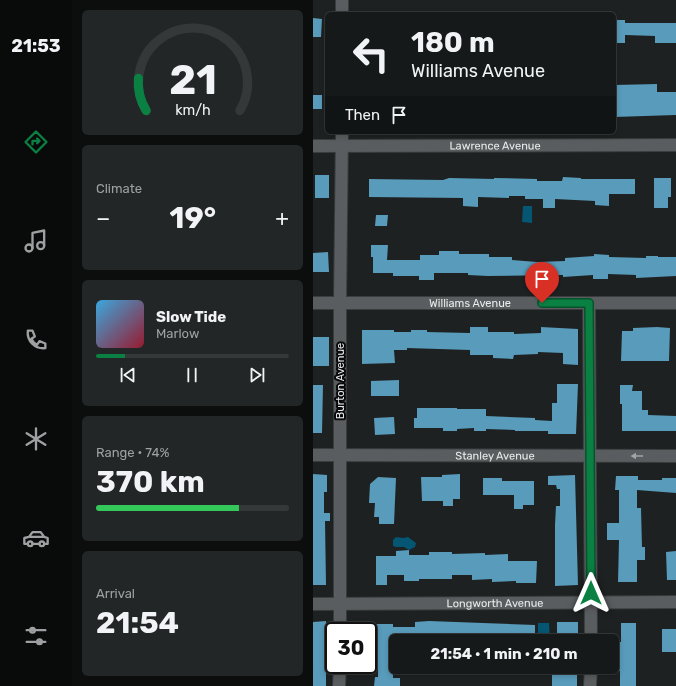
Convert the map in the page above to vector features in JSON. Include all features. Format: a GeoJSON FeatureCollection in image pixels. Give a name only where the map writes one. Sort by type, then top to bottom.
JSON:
{"type":"FeatureCollection","features":[{"type":"Feature","properties":{"kind":"street"},"geometry":{"type":"LineString","coordinates":[[342,0],[342,12]]}},
{"type":"Feature","properties":{"kind":"street","name":"Burton Avenue"},"geometry":{"type":"LineString","coordinates":[[340,622],[340,303],[342,134]]}},
{"type":"Feature","properties":{"kind":"street","name":"Lawrence Avenue"},"geometry":{"type":"LineString","coordinates":[[313,146],[676,145]]}},
{"type":"Feature","properties":{"kind":"street","name":"Williams Avenue"},"geometry":{"type":"LineString","coordinates":[[313,303],[676,303]]}},
{"type":"Feature","properties":{"kind":"street"},"geometry":{"type":"LineString","coordinates":[[589,303],[591,634]]}},
{"type":"Feature","properties":{"kind":"street","name":"Stanley Avenue"},"geometry":{"type":"LineString","coordinates":[[313,455],[676,456]]}},
{"type":"Feature","properties":{"kind":"street","name":"Longworth Avenue"},"geometry":{"type":"LineString","coordinates":[[313,604],[676,602]]}},
{"type":"Feature","properties":{"kind":"street"},"geometry":{"type":"LineString","coordinates":[[339,686],[340,674]]}},
{"type":"Feature","properties":{"kind":"street"},"geometry":{"type":"LineString","coordinates":[[591,674],[591,686]]}},
{"type":"Feature","properties":{"kind":"water"},"geometry":{"type":"Polygon","coordinates":[[[523,206],[532,206],[532,223],[522,222],[523,206]]]}},
{"type":"Feature","properties":{"kind":"water"},"geometry":{"type":"Polygon","coordinates":[[[396,537],[408,537],[416,543],[415,547],[409,550],[404,547],[393,546],[393,540],[396,537]]]}},
{"type":"Feature","properties":{"kind":"water"},"geometry":{"type":"Polygon","coordinates":[[[538,623],[549,623],[550,634],[538,634],[538,623]]]}},
{"type":"Feature","properties":{"kind":"building"},"geometry":{"type":"Polygon","coordinates":[[[313,18],[322,19],[321,37],[313,37],[313,18]]]}},
{"type":"Feature","properties":{"kind":"building"},"geometry":{"type":"Polygon","coordinates":[[[616,20],[625,20],[625,23],[676,23],[676,43],[655,43],[655,36],[625,35],[625,43],[616,43],[616,20]]]}},
{"type":"Feature","properties":{"kind":"building"},"geometry":{"type":"Polygon","coordinates":[[[657,84],[657,92],[676,92],[676,115],[616,117],[616,85],[657,84]]]}},
{"type":"Feature","properties":{"kind":"building"},"geometry":{"type":"Polygon","coordinates":[[[313,95],[322,95],[322,109],[313,109],[313,95]]]}},
{"type":"Feature","properties":{"kind":"building"},"geometry":{"type":"Polygon","coordinates":[[[315,175],[329,175],[329,198],[315,198],[315,175]]]}},
{"type":"Feature","properties":{"kind":"building"},"geometry":{"type":"Polygon","coordinates":[[[563,177],[581,179],[635,179],[635,194],[609,194],[609,206],[595,205],[595,201],[555,199],[555,208],[543,208],[543,199],[525,199],[525,196],[509,196],[509,198],[478,197],[478,207],[463,206],[463,198],[369,197],[369,179],[443,180],[449,178],[494,178],[562,181],[563,177]]]}},
{"type":"Feature","properties":{"kind":"building"},"geometry":{"type":"Polygon","coordinates":[[[654,178],[671,178],[671,197],[668,197],[668,208],[654,208],[654,178]]]}},
{"type":"Feature","properties":{"kind":"building"},"geometry":{"type":"Polygon","coordinates":[[[376,215],[388,215],[387,226],[375,226],[376,215]]]}},
{"type":"Feature","properties":{"kind":"building"},"geometry":{"type":"Polygon","coordinates":[[[371,245],[388,245],[387,260],[420,260],[420,255],[439,255],[439,251],[459,251],[459,254],[489,254],[489,257],[512,257],[512,260],[537,262],[565,261],[565,258],[594,256],[594,254],[609,255],[609,257],[676,257],[676,276],[636,278],[636,275],[608,274],[608,279],[593,279],[593,275],[563,277],[563,275],[488,276],[468,275],[468,273],[434,273],[434,280],[419,280],[419,276],[393,276],[393,273],[373,273],[371,245]]]}},
{"type":"Feature","properties":{"kind":"building"},"geometry":{"type":"Polygon","coordinates":[[[328,252],[329,272],[313,272],[313,253],[328,252]]]}},
{"type":"Feature","properties":{"kind":"building"},"geometry":{"type":"Polygon","coordinates":[[[470,327],[488,327],[488,332],[514,332],[514,334],[541,333],[541,327],[578,329],[578,365],[563,364],[563,353],[538,352],[538,354],[514,355],[513,359],[493,358],[493,355],[470,355],[470,350],[407,348],[407,350],[394,350],[395,363],[362,364],[362,330],[394,330],[394,332],[411,332],[411,330],[427,330],[427,332],[470,333],[470,327]]]}},
{"type":"Feature","properties":{"kind":"building"},"geometry":{"type":"Polygon","coordinates":[[[633,328],[670,328],[669,361],[621,361],[622,331],[633,331],[633,328]]]}},
{"type":"Feature","properties":{"kind":"building"},"geometry":{"type":"Polygon","coordinates":[[[313,337],[329,337],[329,366],[313,366],[313,337]]]}},
{"type":"Feature","properties":{"kind":"building"},"geometry":{"type":"Polygon","coordinates":[[[399,380],[399,396],[371,396],[371,381],[399,380]]]}},
{"type":"Feature","properties":{"kind":"building"},"geometry":{"type":"Polygon","coordinates":[[[557,384],[578,384],[576,434],[548,434],[548,431],[486,429],[486,431],[474,431],[474,428],[457,429],[457,431],[443,431],[443,428],[414,428],[414,418],[417,418],[417,408],[486,409],[486,416],[535,418],[535,420],[552,421],[552,403],[557,403],[557,384]]]}},
{"type":"Feature","properties":{"kind":"building"},"geometry":{"type":"Polygon","coordinates":[[[313,385],[323,385],[322,433],[313,433],[313,385]]]}},
{"type":"Feature","properties":{"kind":"building"},"geometry":{"type":"Polygon","coordinates":[[[620,385],[633,385],[632,391],[642,391],[642,410],[648,410],[648,415],[676,416],[676,431],[622,431],[620,385]]]}},
{"type":"Feature","properties":{"kind":"building"},"geometry":{"type":"Polygon","coordinates":[[[394,417],[395,434],[375,435],[374,418],[394,417]]]}},
{"type":"Feature","properties":{"kind":"building"},"geometry":{"type":"Polygon","coordinates":[[[313,474],[327,475],[327,492],[324,492],[324,513],[330,513],[330,521],[325,521],[326,585],[313,585],[313,474]]]}},
{"type":"Feature","properties":{"kind":"building"},"geometry":{"type":"Polygon","coordinates":[[[460,474],[460,499],[453,499],[453,506],[443,506],[443,501],[422,501],[421,477],[442,477],[442,475],[460,474]]]}},
{"type":"Feature","properties":{"kind":"building"},"geometry":{"type":"Polygon","coordinates":[[[575,475],[578,585],[555,586],[555,525],[556,506],[560,506],[560,489],[557,489],[556,485],[548,485],[548,476],[575,475]]]}},
{"type":"Feature","properties":{"kind":"building"},"geometry":{"type":"Polygon","coordinates":[[[616,476],[638,476],[638,480],[662,480],[662,478],[676,478],[676,493],[637,490],[637,508],[641,508],[642,547],[645,547],[645,560],[637,560],[637,582],[618,582],[619,540],[607,540],[607,523],[619,523],[619,490],[615,490],[616,476]]]}},
{"type":"Feature","properties":{"kind":"building"},"geometry":{"type":"Polygon","coordinates":[[[378,477],[396,478],[394,524],[379,524],[379,517],[374,517],[375,503],[369,503],[370,484],[378,477]]]}},
{"type":"Feature","properties":{"kind":"building"},"geometry":{"type":"Polygon","coordinates":[[[483,478],[502,478],[502,481],[534,481],[534,505],[523,505],[523,509],[514,509],[514,495],[483,495],[483,478]]]}},
{"type":"Feature","properties":{"kind":"building"},"geometry":{"type":"Polygon","coordinates":[[[409,550],[409,555],[429,555],[429,552],[452,552],[452,554],[485,553],[485,555],[508,554],[508,561],[537,561],[536,583],[516,583],[516,581],[492,582],[492,579],[472,580],[472,575],[452,575],[452,579],[419,579],[419,581],[404,581],[404,575],[387,575],[387,585],[376,585],[376,556],[396,556],[396,551],[409,550]]]}},
{"type":"Feature","properties":{"kind":"building"},"geometry":{"type":"Polygon","coordinates":[[[676,551],[676,580],[667,580],[666,552],[676,551]]]}},
{"type":"Feature","properties":{"kind":"building"},"geometry":{"type":"Polygon","coordinates":[[[326,621],[326,686],[313,686],[313,622],[326,621]]]}},
{"type":"Feature","properties":{"kind":"building"},"geometry":{"type":"Polygon","coordinates":[[[429,621],[535,625],[535,634],[389,634],[389,674],[393,674],[393,678],[400,678],[400,686],[374,686],[375,677],[378,677],[377,624],[393,624],[393,627],[415,627],[415,622],[429,621]]]}},
{"type":"Feature","properties":{"kind":"building"},"geometry":{"type":"Polygon","coordinates":[[[557,622],[578,622],[578,634],[557,634],[557,622]]]}},
{"type":"Feature","properties":{"kind":"building"},"geometry":{"type":"Polygon","coordinates":[[[621,623],[636,623],[636,686],[620,686],[619,642],[621,642],[621,623]]]}},
{"type":"Feature","properties":{"kind":"building"},"geometry":{"type":"Polygon","coordinates":[[[662,629],[676,629],[676,652],[662,652],[662,629]]]}},
{"type":"Feature","properties":{"kind":"building"},"geometry":{"type":"Polygon","coordinates":[[[552,674],[577,674],[577,686],[552,686],[552,674]]]}},
{"type":"Feature","properties":{"kind":"route"},"geometry":{"type":"LineString","coordinates":[[542,303],[589,303],[591,593]]}}]}
